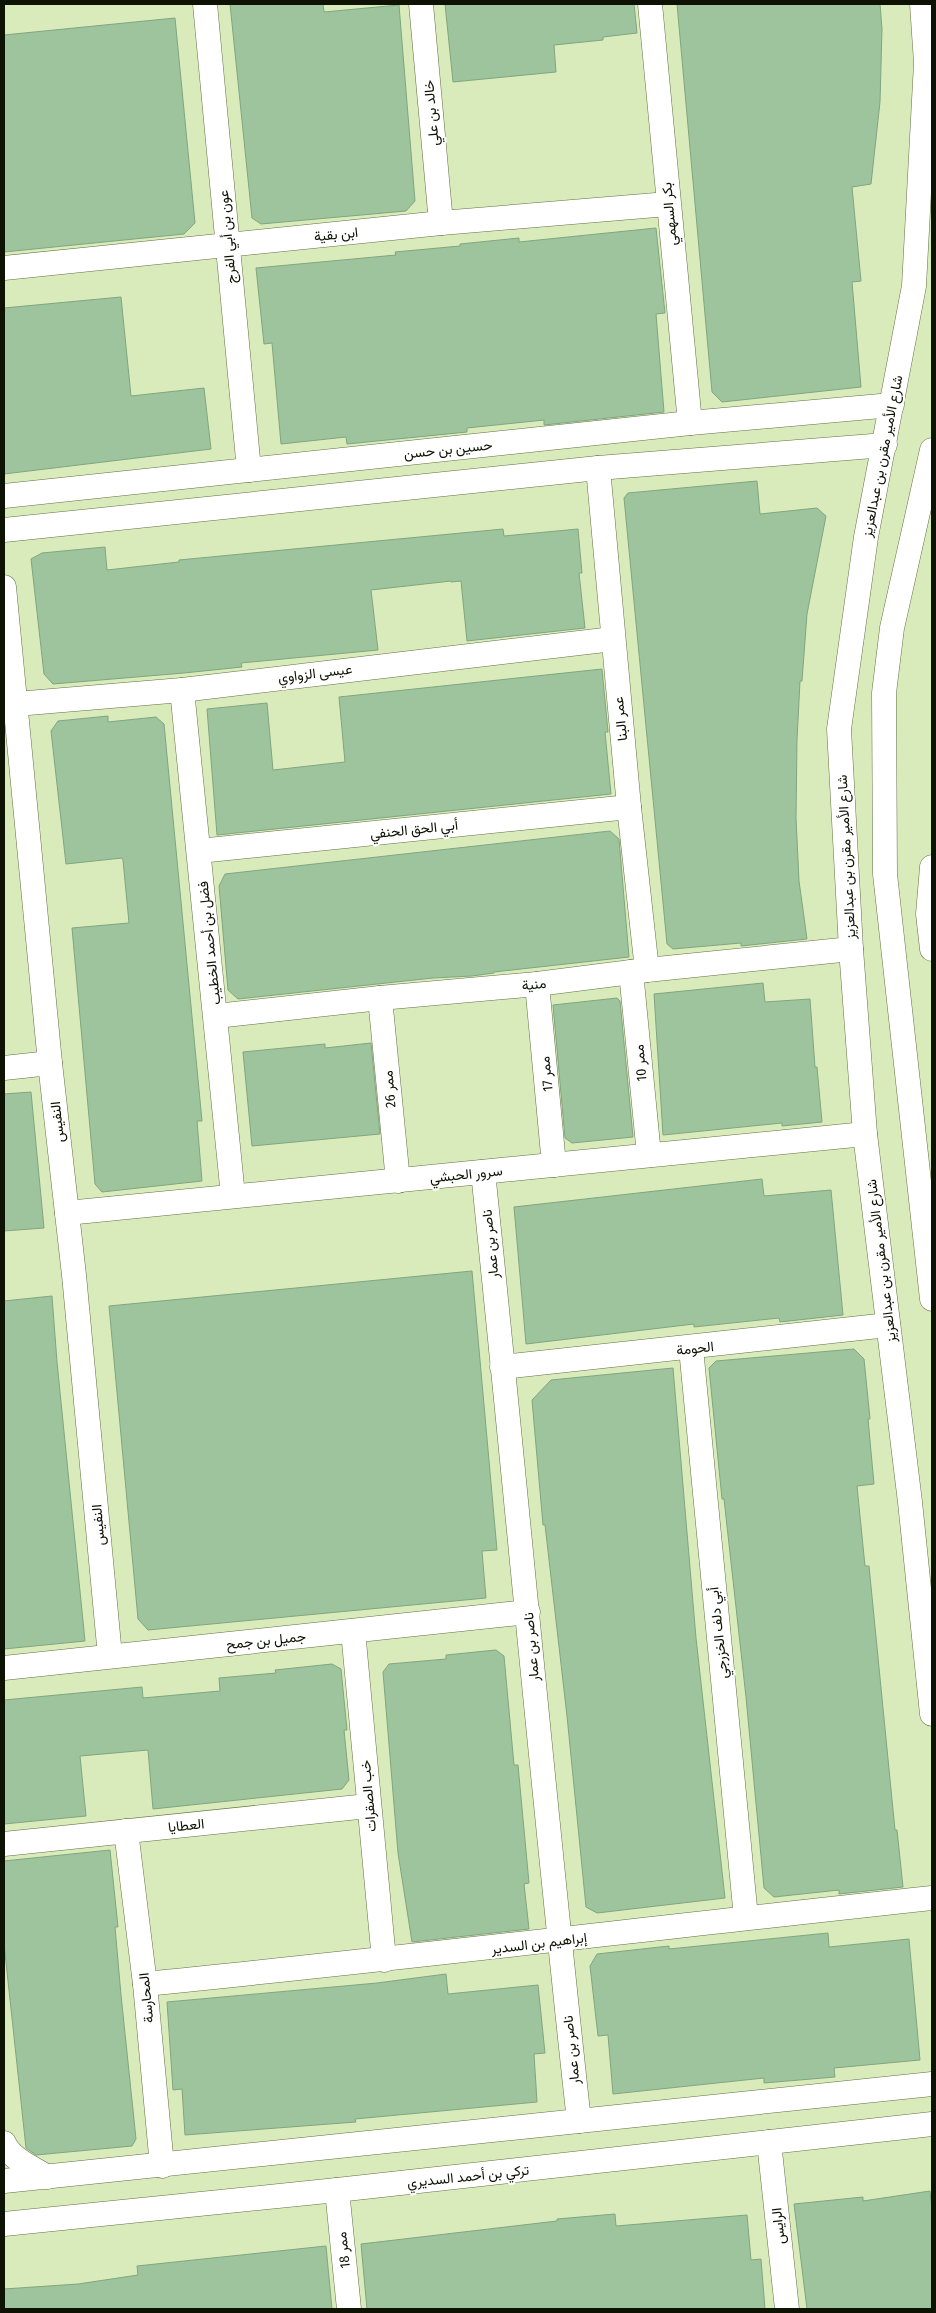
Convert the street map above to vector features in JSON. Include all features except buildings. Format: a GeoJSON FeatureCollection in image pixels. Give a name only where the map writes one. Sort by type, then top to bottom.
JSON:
{"type":"FeatureCollection","features":[{"type":"Feature","properties":{"kind":"street","name":"عون بن أبي الفرج"},"geometry":{"type":"LineString","coordinates":[[205,4],[249,470]]}},
{"type":"Feature","properties":{"kind":"street","name":"خالد بن علي"},"geometry":{"type":"LineString","coordinates":[[421,4],[441,223]]}},
{"type":"Feature","properties":{"kind":"street","name":"بكر السهمي"},"geometry":{"type":"LineString","coordinates":[[650,4],[690,423]]}},
{"type":"Feature","properties":{"kind":"street","name":"شارع الأمير مقرن بن عبدالعزيز"},"geometry":{"type":"LineString","coordinates":[[922,4],[926,63],[914,286],[866,537],[840,729],[851,949],[865,1134],[932,1714]]}},
{"type":"Feature","properties":{"kind":"street","name":"ابن بقية"},"geometry":{"type":"LineString","coordinates":[[4,268],[441,223],[668,204]]}},
{"type":"Feature","properties":{"kind":"street","name":"حسين بن حسن"},"geometry":{"type":"LineString","coordinates":[[4,496],[690,423],[892,405]]}},
{"type":"Feature","properties":{"kind":"street"},"geometry":{"type":"LineString","coordinates":[[4,530],[598,468],[885,445]]}},
{"type":"Feature","properties":{"kind":"street"},"geometry":{"type":"LineString","coordinates":[[932,452],[894,618],[884,693],[885,874],[932,1299]]}},
{"type":"Feature","properties":{"kind":"street","name":"عمر البنا"},"geometry":{"type":"LineString","coordinates":[[598,468],[629,807],[639,971]]}},
{"type":"Feature","properties":{"kind":"street","name":"النفيس"},"geometry":{"type":"LineString","coordinates":[[4,587],[110,1656]]}},
{"type":"Feature","properties":{"kind":"street"},"geometry":{"type":"LineString","coordinates":[[856,613],[894,618]]}},
{"type":"Feature","properties":{"kind":"street","name":"عيسى الزواوي"},"geometry":{"type":"LineString","coordinates":[[16,704],[182,690],[613,639]]}},
{"type":"Feature","properties":{"kind":"street","name":"فضل بن أحمد الخطيب"},"geometry":{"type":"LineString","coordinates":[[182,690],[234,1196]]}},
{"type":"Feature","properties":{"kind":"street","name":"أبي الحق الحنفي"},"geometry":{"type":"LineString","coordinates":[[199,851],[629,807]]}},
{"type":"Feature","properties":{"kind":"street"},"geometry":{"type":"LineString","coordinates":[[932,867],[928,914],[932,949]]}},
{"type":"Feature","properties":{"kind":"street","name":"منية"},"geometry":{"type":"LineString","coordinates":[[216,1016],[380,998],[537,984],[639,971],[851,949]]}},
{"type":"Feature","properties":{"kind":"street","name":"ممر 10"},"geometry":{"type":"LineString","coordinates":[[639,971],[649,1155]]}},
{"type":"Feature","properties":{"kind":"street","name":"ممر 17"},"geometry":{"type":"LineString","coordinates":[[537,984],[554,1165]]}},
{"type":"Feature","properties":{"kind":"street","name":"ممر 26"},"geometry":{"type":"LineString","coordinates":[[380,998],[398,1181]]}},
{"type":"Feature","properties":{"kind":"street"},"geometry":{"type":"LineString","coordinates":[[4,1068],[50,1063]]}},
{"type":"Feature","properties":{"kind":"street","name":"سرور الحبشي"},"geometry":{"type":"LineString","coordinates":[[67,1213],[865,1134]]}},
{"type":"Feature","properties":{"kind":"street","name":"ناصر بن عمار"},"geometry":{"type":"LineString","coordinates":[[483,1172],[559,1940],[579,2121]]}},
{"type":"Feature","properties":{"kind":"street","name":"الحومة"},"geometry":{"type":"LineString","coordinates":[[502,1368],[888,1325]]}},
{"type":"Feature","properties":{"kind":"street","name":"أبي دلف الخزرجي"},"geometry":{"type":"LineString","coordinates":[[691,1348],[746,1918]]}},
{"type":"Feature","properties":{"kind":"street","name":"جميل بن جمح"},"geometry":{"type":"LineString","coordinates":[[4,1668],[528,1612]]}},
{"type":"Feature","properties":{"kind":"street","name":"خب الصقرات"},"geometry":{"type":"LineString","coordinates":[[353,1631],[384,1960]]}},
{"type":"Feature","properties":{"kind":"street","name":"العطايا"},"geometry":{"type":"LineString","coordinates":[[4,1844],[368,1806]]}},
{"type":"Feature","properties":{"kind":"street","name":"المحارسة"},"geometry":{"type":"LineString","coordinates":[[126,1831],[144,1984],[162,2166]]}},
{"type":"Feature","properties":{"kind":"street","name":"إبراهيم بن السدير"},"geometry":{"type":"LineString","coordinates":[[144,1984],[384,1960],[932,1898]]}},
{"type":"Feature","properties":{"kind":"street"},"geometry":{"type":"LineString","coordinates":[[4,2181],[162,2166],[932,2084]]}},
{"type":"Feature","properties":{"kind":"street","name":"تركي بن أحمد السديري"},"geometry":{"type":"LineString","coordinates":[[4,2224],[337,2190],[932,2124]]}},
{"type":"Feature","properties":{"kind":"street","name":"الرايس"},"geometry":{"type":"LineString","coordinates":[[769,2142],[787,2309]]}},
{"type":"Feature","properties":{"kind":"street"},"geometry":{"type":"LineString","coordinates":[[4,2143],[12,2155],[47,2177]]}},
{"type":"Feature","properties":{"kind":"street","name":"ممر 18"},"geometry":{"type":"LineString","coordinates":[[337,2190],[349,2309]]}}]}
